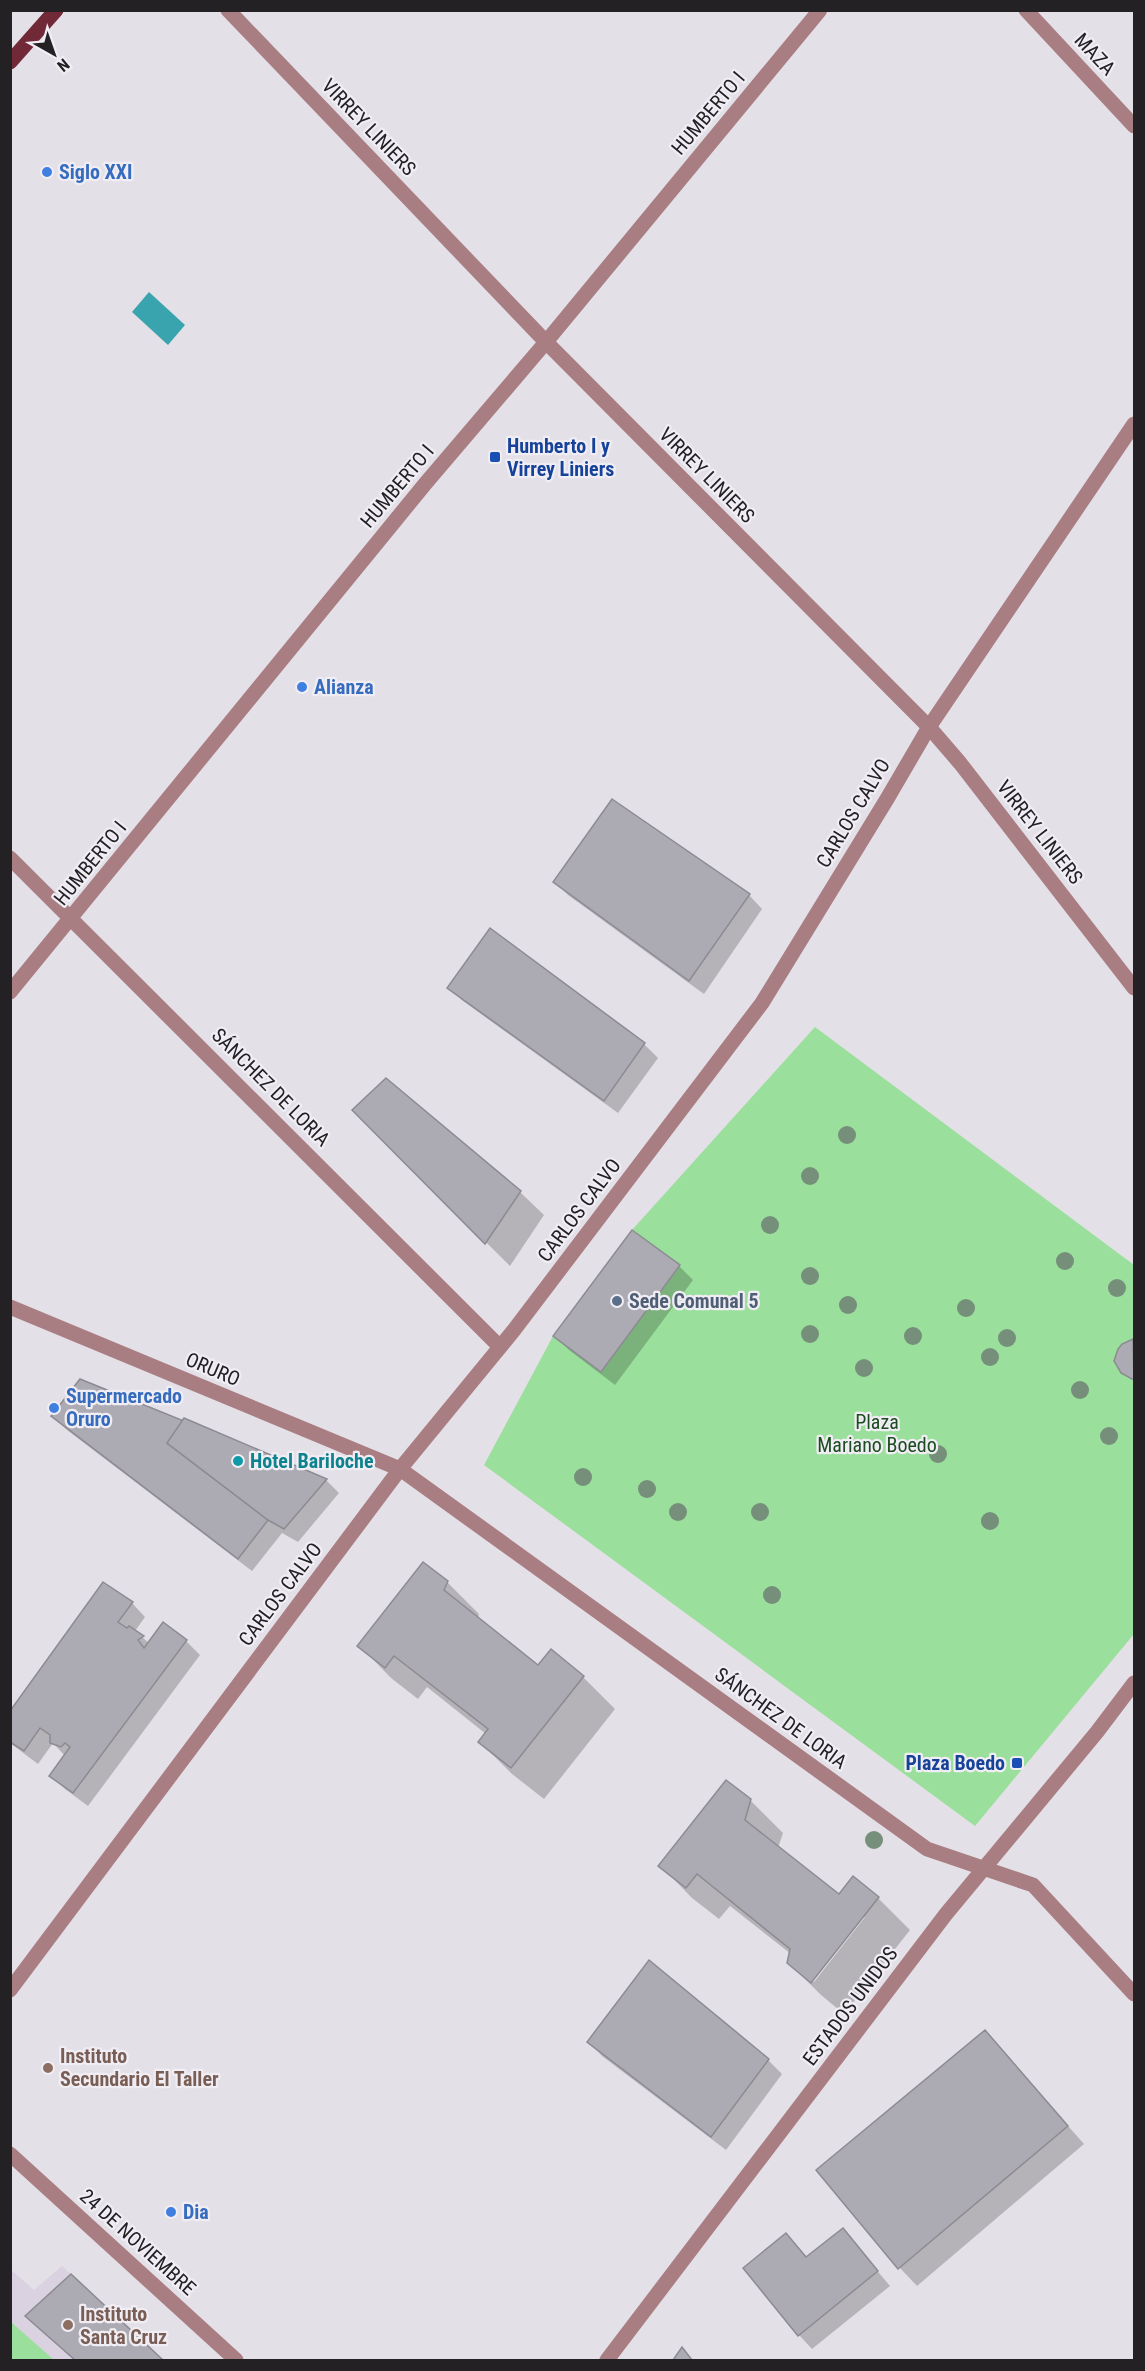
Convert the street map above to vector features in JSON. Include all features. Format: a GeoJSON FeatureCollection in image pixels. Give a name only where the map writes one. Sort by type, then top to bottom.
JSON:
{"type":"FeatureCollection","features":[{"type":"Feature","properties":{"kind":"main road"},"geometry":{"type":"LineString","coordinates":[[10,62],[56,10]]}},
{"type":"Feature","properties":{"kind":"street","name":"VIRREY LINIERS"},"geometry":{"type":"LineString","coordinates":[[228,10],[546,342],[929,727],[1134,988]]}},
{"type":"Feature","properties":{"kind":"street","name":"HUMBERTO I"},"geometry":{"type":"LineString","coordinates":[[10,992],[425,484],[546,342],[820,10]]}},
{"type":"Feature","properties":{"kind":"street","name":"MAZA"},"geometry":{"type":"LineString","coordinates":[[1026,10],[1134,126]]}},
{"type":"Feature","properties":{"kind":"street","name":"CARLOS CALVO"},"geometry":{"type":"LineString","coordinates":[[10,1990],[400,1469],[500,1347],[762,1003],[929,727],[1134,424]]}},
{"type":"Feature","properties":{"kind":"street","name":"SÁNCHEZ DE LORIA"},"geometry":{"type":"LineString","coordinates":[[10,858],[500,1347]]}},
{"type":"Feature","properties":{"kind":"street","name":"ORURO"},"geometry":{"type":"LineString","coordinates":[[10,1307],[400,1469]]}},
{"type":"Feature","properties":{"kind":"street","name":"SÁNCHEZ DE LORIA"},"geometry":{"type":"LineString","coordinates":[[400,1469],[927,1849],[1033,1885],[1134,1994]]}},
{"type":"Feature","properties":{"kind":"street","name":"ESTADOS UNIDOS"},"geometry":{"type":"LineString","coordinates":[[608,2361],[946,1914],[1134,1683]]}},
{"type":"Feature","properties":{"kind":"street","name":"24 DE NOVIEMBRE"},"geometry":{"type":"LineString","coordinates":[[10,2154],[237,2361]]}},
{"type":"Feature","properties":{"kind":"shaded area","name":"Instituto Santa Cruz"},"geometry":{"type":"Polygon","coordinates":[[[62,2266],[163,2360],[11,2360],[10,2269],[34,2290],[62,2266]]]}},
{"type":"Feature","properties":{"kind":"green space","name":"Plaza Mariano Boedo"},"geometry":{"type":"Polygon","coordinates":[[[815,1027],[1134,1265],[1134,1634],[975,1826],[484,1465],[553,1336],[601,1372],[680,1265],[632,1230],[815,1027]]]}},
{"type":"Feature","properties":{"kind":"green space"},"geometry":{"type":"Polygon","coordinates":[[[11,2322],[54,2360],[11,2360],[11,2322]]]}},
{"type":"Feature","properties":{"kind":"water"},"geometry":{"type":"Polygon","coordinates":[[[149,292],[185,325],[168,345],[132,312],[149,292]]]}},
{"type":"Feature","properties":{"kind":"building"},"geometry":{"type":"Polygon","coordinates":[[[612,799],[750,894],[689,981],[553,882],[612,799]]]}},
{"type":"Feature","properties":{"kind":"building"},"geometry":{"type":"Polygon","coordinates":[[[490,928],[645,1043],[604,1101],[447,988],[490,928]]]}},
{"type":"Feature","properties":{"kind":"building"},"geometry":{"type":"Polygon","coordinates":[[[386,1078],[521,1191],[485,1244],[352,1110],[386,1078]]]}},
{"type":"Feature","properties":{"kind":"building","name":"Sede Comunal 5"},"geometry":{"type":"Polygon","coordinates":[[[632,1230],[680,1265],[601,1372],[553,1336],[632,1230]]]}},
{"type":"Feature","properties":{"kind":"building"},"geometry":{"type":"Polygon","coordinates":[[[1133,1339],[1134,1379],[1132,1379],[1121,1373],[1114,1361],[1122,1344],[1133,1339]]]}},
{"type":"Feature","properties":{"kind":"building"},"geometry":{"type":"Polygon","coordinates":[[[80,1379],[184,1421],[167,1443],[268,1520],[238,1559],[51,1416],[80,1379]]]}},
{"type":"Feature","properties":{"kind":"building","name":"Hotel Bariloche"},"geometry":{"type":"Polygon","coordinates":[[[184,1418],[327,1479],[284,1529],[268,1520],[167,1443],[184,1418]]]}},
{"type":"Feature","properties":{"kind":"building"},"geometry":{"type":"Polygon","coordinates":[[[423,1562],[448,1581],[444,1590],[538,1665],[551,1649],[584,1676],[511,1768],[478,1742],[488,1729],[394,1656],[385,1668],[357,1646],[423,1562]]]}},
{"type":"Feature","properties":{"kind":"building"},"geometry":{"type":"Polygon","coordinates":[[[103,1582],[133,1602],[118,1622],[144,1636],[138,1640],[144,1648],[163,1622],[187,1640],[73,1793],[49,1776],[70,1747],[65,1743],[61,1747],[50,1743],[50,1735],[40,1728],[24,1751],[10,1742],[10,1711],[103,1582]]]}},
{"type":"Feature","properties":{"kind":"building"},"geometry":{"type":"Polygon","coordinates":[[[726,1780],[751,1799],[745,1820],[839,1894],[853,1876],[879,1897],[811,1983],[787,1963],[790,1949],[697,1874],[686,1888],[658,1866],[726,1780]]]}},
{"type":"Feature","properties":{"kind":"building"},"geometry":{"type":"Polygon","coordinates":[[[649,1960],[769,2059],[711,2137],[587,2042],[649,1960]]]}},
{"type":"Feature","properties":{"kind":"building"},"geometry":{"type":"Polygon","coordinates":[[[985,2030],[1068,2126],[898,2269],[816,2170],[985,2030]]]}},
{"type":"Feature","properties":{"kind":"building"},"geometry":{"type":"Polygon","coordinates":[[[843,2228],[878,2271],[798,2336],[743,2268],[786,2233],[806,2257],[843,2228]]]}},
{"type":"Feature","properties":{"kind":"building","name":"Instituto Santa Cruz"},"geometry":{"type":"Polygon","coordinates":[[[71,2274],[163,2360],[75,2360],[25,2316],[71,2274]]]}},
{"type":"Feature","properties":{"kind":"building"},"geometry":{"type":"Polygon","coordinates":[[[682,2347],[692,2360],[673,2360],[682,2347]]]}},
{"type":"Feature","properties":{"kind":"place","name":"Siglo XXI"},"geometry":{"type":"Point","coordinates":[47,172]}},
{"type":"Feature","properties":{"kind":"place","name":"Humberto I y Virrey Liniers"},"geometry":{"type":"Point","coordinates":[495,457]}},
{"type":"Feature","properties":{"kind":"place","name":"Alianza"},"geometry":{"type":"Point","coordinates":[302,687]}},
{"type":"Feature","properties":{"kind":"place","name":"Sede Comunal 5"},"geometry":{"type":"Point","coordinates":[617,1301]}},
{"type":"Feature","properties":{"kind":"place","name":"Supermercado Oruro"},"geometry":{"type":"Point","coordinates":[54,1408]}},
{"type":"Feature","properties":{"kind":"place","name":"Hotel Bariloche"},"geometry":{"type":"Point","coordinates":[238,1461]}},
{"type":"Feature","properties":{"kind":"place","name":"Plaza Boedo"},"geometry":{"type":"Point","coordinates":[1017,1763]}},
{"type":"Feature","properties":{"kind":"place","name":"Instituto Secundario El Taller"},"geometry":{"type":"Point","coordinates":[48,2068]}},
{"type":"Feature","properties":{"kind":"place","name":"Dia"},"geometry":{"type":"Point","coordinates":[171,2212]}},
{"type":"Feature","properties":{"kind":"place","name":"Instituto Santa Cruz"},"geometry":{"type":"Point","coordinates":[68,2325]}}]}
